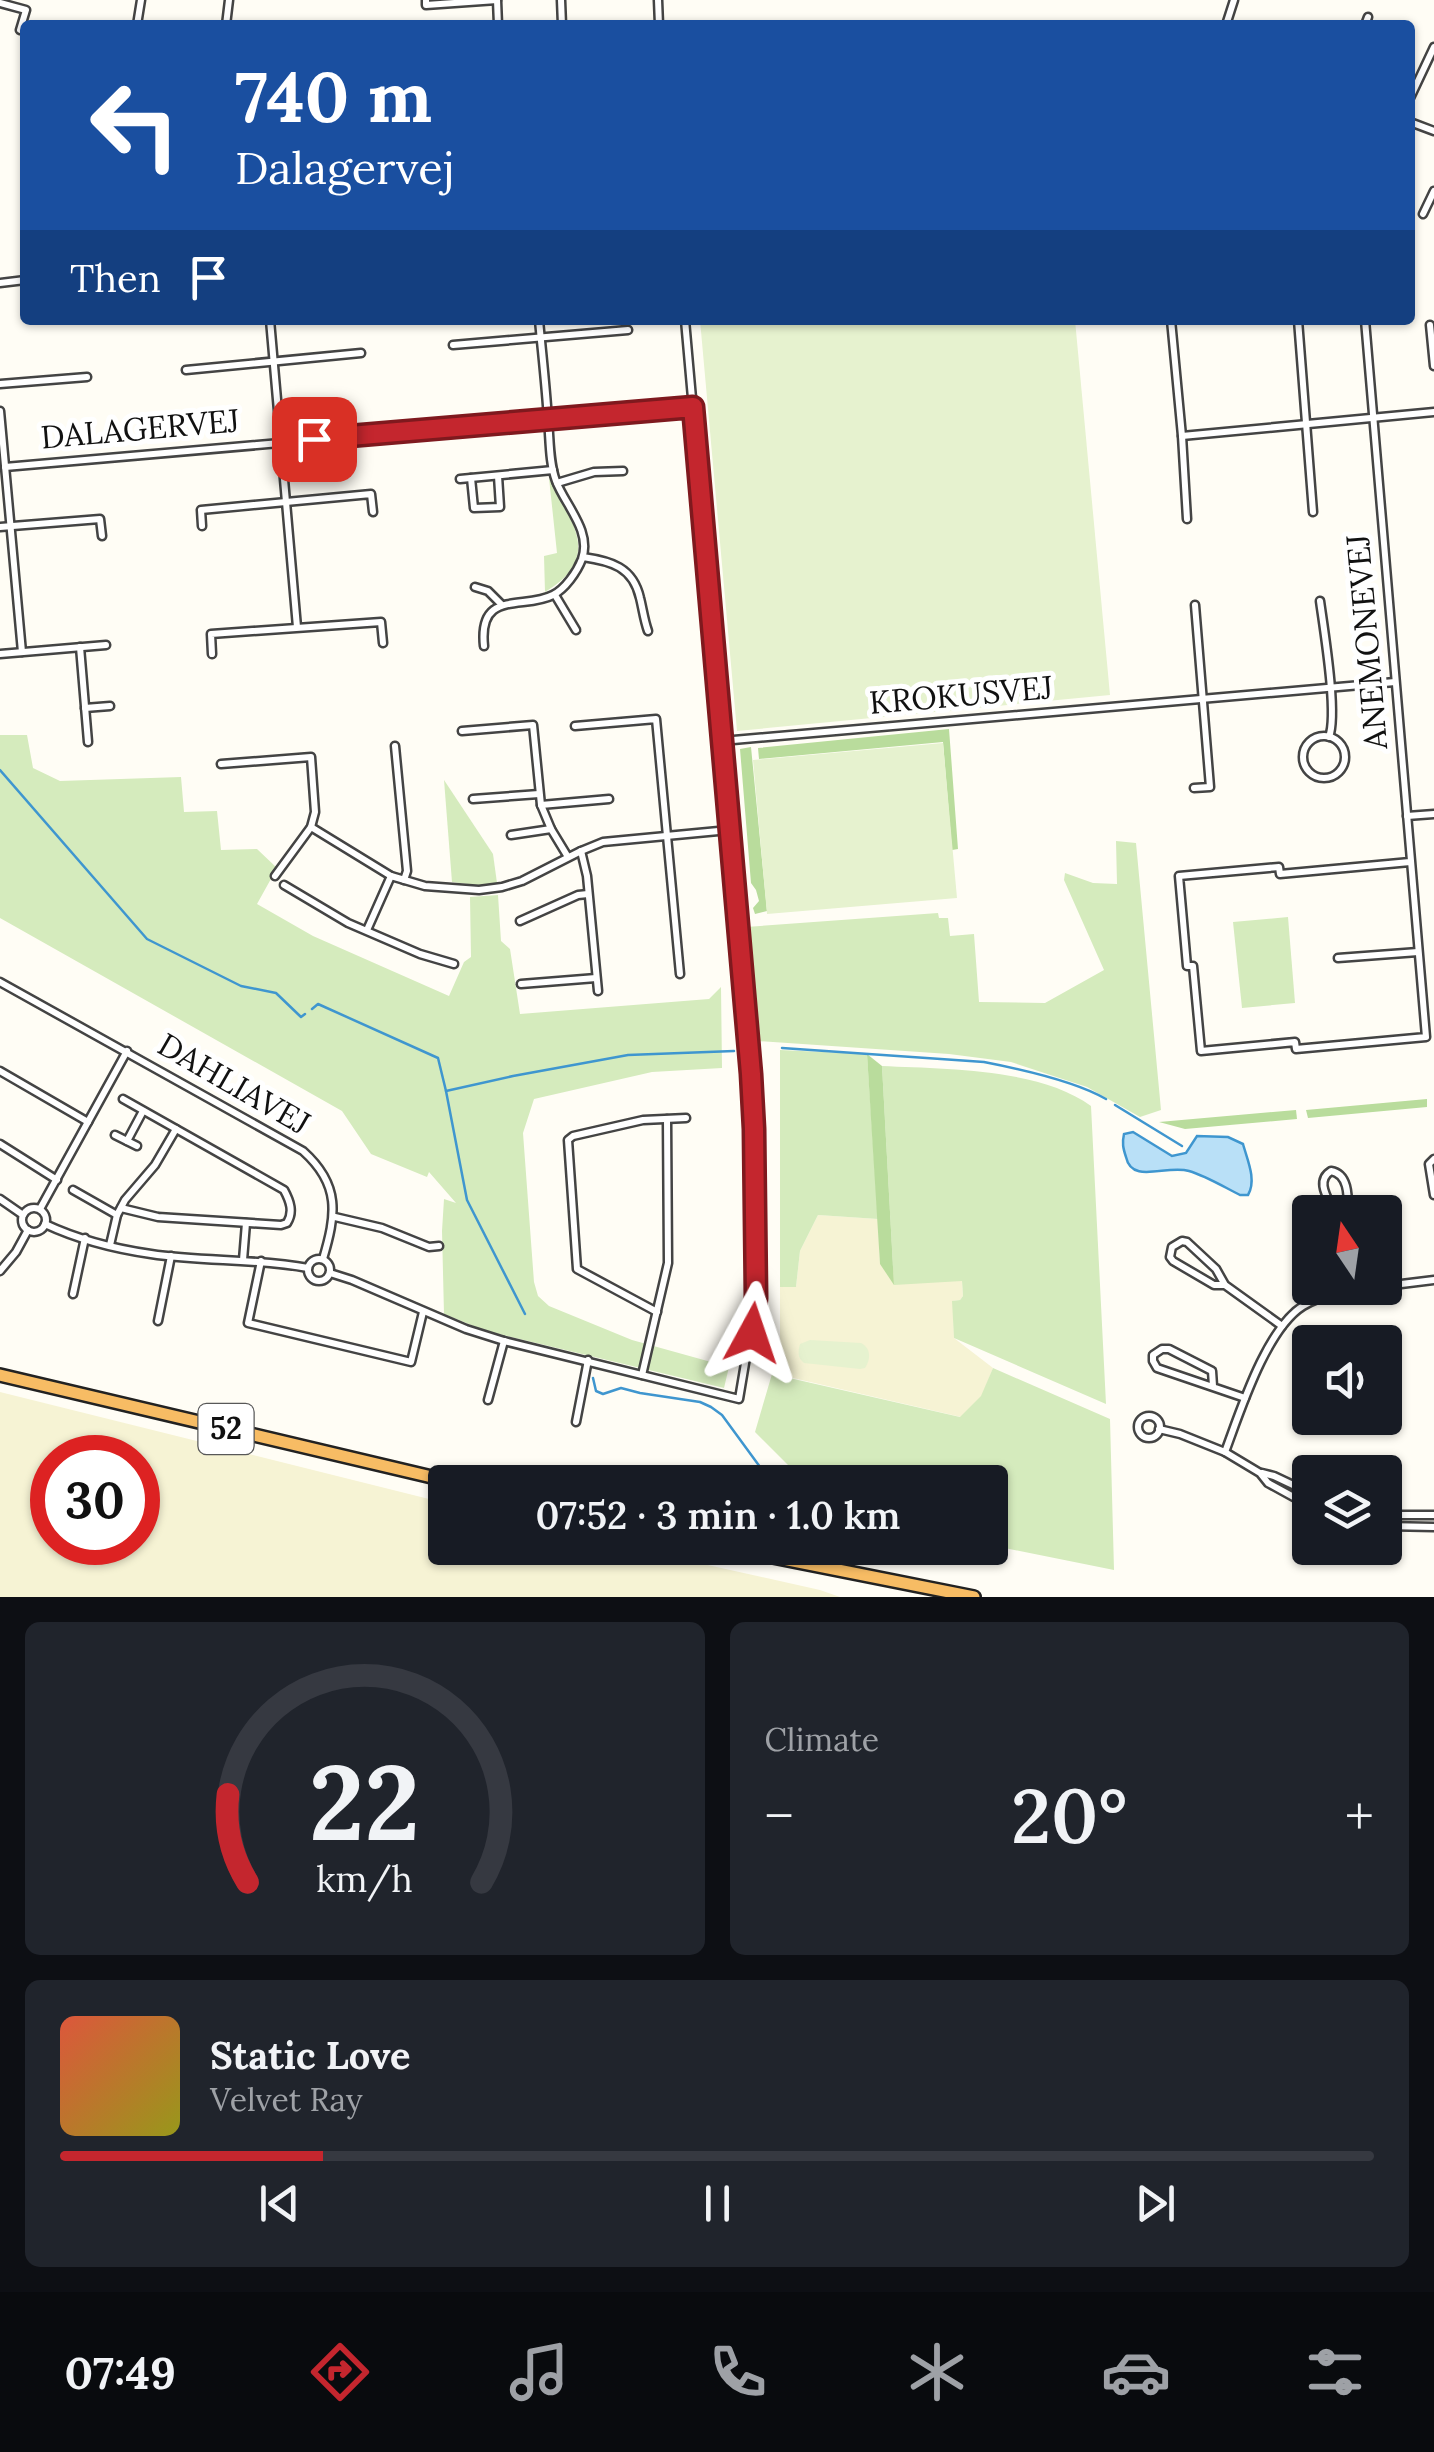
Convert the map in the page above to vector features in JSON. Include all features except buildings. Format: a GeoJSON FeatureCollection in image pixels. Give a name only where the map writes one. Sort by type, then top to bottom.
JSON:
{"type":"FeatureCollection","features":[{"type":"Feature","properties":{"kind":"highway","name":"52"},"geometry":{"type":"LineString","coordinates":[[0,1375],[428,1476]]}},
{"type":"Feature","properties":{"kind":"highway"},"geometry":{"type":"LineString","coordinates":[[807,1565],[974,1597]]}},
{"type":"Feature","properties":{"kind":"street"},"geometry":{"type":"LineString","coordinates":[[426,0],[426,4],[497,0]]}},
{"type":"Feature","properties":{"kind":"street"},"geometry":{"type":"LineString","coordinates":[[0,3],[26,10],[23,20]]}},
{"type":"Feature","properties":{"kind":"street"},"geometry":{"type":"LineString","coordinates":[[1415,87],[1434,47]]}},
{"type":"Feature","properties":{"kind":"street"},"geometry":{"type":"LineString","coordinates":[[1423,214],[1434,192]]}},
{"type":"Feature","properties":{"kind":"street","name":"DALAGERVEJ"},"geometry":{"type":"LineString","coordinates":[[270,325],[297,627]]}},
{"type":"Feature","properties":{"kind":"street"},"geometry":{"type":"LineString","coordinates":[[484,646],[485,623],[492,612],[502,605],[555,594],[572,577],[583,557],[580,527],[553,470],[540,325]]}},
{"type":"Feature","properties":{"kind":"street"},"geometry":{"type":"LineString","coordinates":[[330,1273],[466,1330],[739,1400],[756,1298],[750,1046],[686,325]]}},
{"type":"Feature","properties":{"kind":"street"},"geometry":{"type":"LineString","coordinates":[[1171,325],[1187,519]]}},
{"type":"Feature","properties":{"kind":"street","name":"ANEMONEVEJ"},"geometry":{"type":"LineString","coordinates":[[1298,325],[1312,512]]}},
{"type":"Feature","properties":{"kind":"street","name":"ANEMONEVEJ"},"geometry":{"type":"LineString","coordinates":[[1365,325],[1426,1037],[1296,1049],[1295,1042],[1201,1051],[1179,876],[1280,867],[1280,874],[1410,862]]}},
{"type":"Feature","properties":{"kind":"street"},"geometry":{"type":"LineString","coordinates":[[1430,325],[1434,366]]}},
{"type":"Feature","properties":{"kind":"street"},"geometry":{"type":"LineString","coordinates":[[452,345],[628,330]]}},
{"type":"Feature","properties":{"kind":"street","name":"DALAGERVEJ"},"geometry":{"type":"LineString","coordinates":[[186,370],[361,353]]}},
{"type":"Feature","properties":{"kind":"street","name":"DALAGERVEJ"},"geometry":{"type":"LineString","coordinates":[[0,384],[87,377]]}},
{"type":"Feature","properties":{"kind":"street","name":"DALAGERVEJ"},"geometry":{"type":"LineString","coordinates":[[5,467],[693,407]]}},
{"type":"Feature","properties":{"kind":"street","name":"DALAGERVEJ"},"geometry":{"type":"LineString","coordinates":[[0,411],[22,652]]}},
{"type":"Feature","properties":{"kind":"street"},"geometry":{"type":"LineString","coordinates":[[1182,436],[1434,412]]}},
{"type":"Feature","properties":{"kind":"street"},"geometry":{"type":"LineString","coordinates":[[460,479],[553,470]]}},
{"type":"Feature","properties":{"kind":"street"},"geometry":{"type":"LineString","coordinates":[[556,483],[594,472],[623,471]]}},
{"type":"Feature","properties":{"kind":"street"},"geometry":{"type":"LineString","coordinates":[[471,478],[474,508],[500,506],[498,476]]}},
{"type":"Feature","properties":{"kind":"street"},"geometry":{"type":"LineString","coordinates":[[202,526],[201,510],[372,494],[373,512]]}},
{"type":"Feature","properties":{"kind":"street"},"geometry":{"type":"LineString","coordinates":[[0,527],[100,519],[102,536]]}},
{"type":"Feature","properties":{"kind":"street"},"geometry":{"type":"LineString","coordinates":[[583,557],[608,561],[630,574],[648,631]]}},
{"type":"Feature","properties":{"kind":"street"},"geometry":{"type":"LineString","coordinates":[[474,587],[488,591],[502,605]]}},
{"type":"Feature","properties":{"kind":"street"},"geometry":{"type":"LineString","coordinates":[[555,594],[576,630]]}},
{"type":"Feature","properties":{"kind":"street"},"geometry":{"type":"LineString","coordinates":[[1320,601],[1330,688],[1329,737]]}},
{"type":"Feature","properties":{"kind":"street"},"geometry":{"type":"LineString","coordinates":[[1194,788],[1210,786],[1195,604]]}},
{"type":"Feature","properties":{"kind":"street"},"geometry":{"type":"LineString","coordinates":[[212,654],[211,634],[297,627],[382,622],[383,643]]}},
{"type":"Feature","properties":{"kind":"street"},"geometry":{"type":"LineString","coordinates":[[0,654],[106,645]]}},
{"type":"Feature","properties":{"kind":"street"},"geometry":{"type":"LineString","coordinates":[[80,647],[88,742]]}},
{"type":"Feature","properties":{"kind":"street","name":"KROKUSVEJ"},"geometry":{"type":"LineString","coordinates":[[722,741],[1395,682]]}},
{"type":"Feature","properties":{"kind":"street"},"geometry":{"type":"LineString","coordinates":[[85,708],[110,706]]}},
{"type":"Feature","properties":{"kind":"street"},"geometry":{"type":"LineString","coordinates":[[575,726],[656,719],[680,974]]}},
{"type":"Feature","properties":{"kind":"street"},"geometry":{"type":"LineString","coordinates":[[462,731],[533,725],[541,805],[568,857]]}},
{"type":"Feature","properties":{"kind":"street"},"geometry":{"type":"LineString","coordinates":[[1329,737],[1341,744],[1345,758],[1340,771],[1320,778],[1308,772],[1303,753],[1310,742],[1329,737]]}},
{"type":"Feature","properties":{"kind":"street"},"geometry":{"type":"LineString","coordinates":[[396,746],[407,871],[404,880]]}},
{"type":"Feature","properties":{"kind":"street"},"geometry":{"type":"LineString","coordinates":[[221,764],[311,757],[316,806],[311,827],[276,876]]}},
{"type":"Feature","properties":{"kind":"street"},"geometry":{"type":"LineString","coordinates":[[473,799],[539,794]]}},
{"type":"Feature","properties":{"kind":"street"},"geometry":{"type":"LineString","coordinates":[[541,805],[609,799]]}},
{"type":"Feature","properties":{"kind":"street"},"geometry":{"type":"LineString","coordinates":[[1407,816],[1434,814]]}},
{"type":"Feature","properties":{"kind":"street"},"geometry":{"type":"LineString","coordinates":[[311,827],[391,876],[425,886],[458,888],[502,887],[522,881],[603,842],[729,830]]}},
{"type":"Feature","properties":{"kind":"street"},"geometry":{"type":"LineString","coordinates":[[511,836],[551,829]]}},
{"type":"Feature","properties":{"kind":"street"},"geometry":{"type":"LineString","coordinates":[[581,851],[598,991]]}},
{"type":"Feature","properties":{"kind":"street"},"geometry":{"type":"LineString","coordinates":[[367,930],[391,876]]}},
{"type":"Feature","properties":{"kind":"street"},"geometry":{"type":"LineString","coordinates":[[284,885],[330,914],[420,954],[454,964]]}},
{"type":"Feature","properties":{"kind":"street"},"geometry":{"type":"LineString","coordinates":[[520,922],[588,894]]}},
{"type":"Feature","properties":{"kind":"street"},"geometry":{"type":"LineString","coordinates":[[1338,958],[1418,952]]}},
{"type":"Feature","properties":{"kind":"street"},"geometry":{"type":"LineString","coordinates":[[522,984],[596,978]]}},
{"type":"Feature","properties":{"kind":"street","name":"DAHLIAVEJ"},"geometry":{"type":"LineString","coordinates":[[0,982],[303,1152],[324,1175],[334,1217]]}},
{"type":"Feature","properties":{"kind":"street","name":"DAHLIAVEJ"},"geometry":{"type":"LineString","coordinates":[[40,1210],[127,1052]]}},
{"type":"Feature","properties":{"kind":"street"},"geometry":{"type":"LineString","coordinates":[[0,1072],[88,1122]]}},
{"type":"Feature","properties":{"kind":"street"},"geometry":{"type":"LineString","coordinates":[[73,1190],[119,1212],[288,1224],[291,1211],[284,1190],[123,1099]]}},
{"type":"Feature","properties":{"kind":"street"},"geometry":{"type":"LineString","coordinates":[[127,1140],[143,1111]]}},
{"type":"Feature","properties":{"kind":"street"},"geometry":{"type":"LineString","coordinates":[[657,1312],[578,1270],[568,1142],[572,1136],[644,1120],[686,1118]]}},
{"type":"Feature","properties":{"kind":"street"},"geometry":{"type":"LineString","coordinates":[[642,1375],[668,1262],[666,1119]]}},
{"type":"Feature","properties":{"kind":"street"},"geometry":{"type":"LineString","coordinates":[[110,1245],[119,1212],[176,1130]]}},
{"type":"Feature","properties":{"kind":"street"},"geometry":{"type":"LineString","coordinates":[[115,1134],[137,1146]]}},
{"type":"Feature","properties":{"kind":"street"},"geometry":{"type":"LineString","coordinates":[[0,1144],[56,1180]]}},
{"type":"Feature","properties":{"kind":"street"},"geometry":{"type":"LineString","coordinates":[[1434,1159],[1429,1164],[1434,1195]]}},
{"type":"Feature","properties":{"kind":"street"},"geometry":{"type":"LineString","coordinates":[[1327,1195],[1322,1182],[1331,1170],[1344,1178],[1346,1195]]}},
{"type":"Feature","properties":{"kind":"street"},"geometry":{"type":"LineString","coordinates":[[0,1199],[23,1214]]}},
{"type":"Feature","properties":{"kind":"street"},"geometry":{"type":"LineString","coordinates":[[30,1208],[40,1210],[45,1216],[44,1224],[38,1231],[28,1230],[22,1223],[23,1214],[30,1208]]}},
{"type":"Feature","properties":{"kind":"street"},"geometry":{"type":"LineString","coordinates":[[323,1260],[334,1217],[382,1228],[429,1247],[438,1246]]}},
{"type":"Feature","properties":{"kind":"street"},"geometry":{"type":"LineString","coordinates":[[243,1260],[246,1223]]}},
{"type":"Feature","properties":{"kind":"street"},"geometry":{"type":"LineString","coordinates":[[44,1224],[110,1245],[171,1256],[308,1268]]}},
{"type":"Feature","properties":{"kind":"street"},"geometry":{"type":"LineString","coordinates":[[0,1271],[28,1230]]}},
{"type":"Feature","properties":{"kind":"street"},"geometry":{"type":"LineString","coordinates":[[73,1294],[85,1238]]}},
{"type":"Feature","properties":{"kind":"street"},"geometry":{"type":"LineString","coordinates":[[1225,1285],[1214,1285],[1174,1261],[1170,1257],[1172,1247],[1187,1242],[1216,1270],[1225,1285],[1282,1326]]}},
{"type":"Feature","properties":{"kind":"street"},"geometry":{"type":"LineString","coordinates":[[158,1321],[171,1256]]}},
{"type":"Feature","properties":{"kind":"street"},"geometry":{"type":"LineString","coordinates":[[315,1260],[323,1260],[330,1266],[330,1273],[326,1280],[315,1281],[308,1268],[315,1260]]}},
{"type":"Feature","properties":{"kind":"street"},"geometry":{"type":"LineString","coordinates":[[261,1261],[248,1322],[411,1362],[423,1312]]}},
{"type":"Feature","properties":{"kind":"street"},"geometry":{"type":"LineString","coordinates":[[1402,1284],[1434,1280]]}},
{"type":"Feature","properties":{"kind":"street"},"geometry":{"type":"LineString","coordinates":[[1224,1452],[1282,1326],[1305,1305]]}},
{"type":"Feature","properties":{"kind":"street"},"geometry":{"type":"LineString","coordinates":[[488,1400],[504,1341]]}},
{"type":"Feature","properties":{"kind":"street"},"geometry":{"type":"LineString","coordinates":[[1214,1386],[1212,1371],[1169,1349],[1159,1350],[1153,1356],[1158,1368],[1246,1398]]}},
{"type":"Feature","properties":{"kind":"street"},"geometry":{"type":"LineString","coordinates":[[576,1422],[588,1360]]}},
{"type":"Feature","properties":{"kind":"street"},"geometry":{"type":"LineString","coordinates":[[1159,1429],[1224,1452],[1260,1473],[1292,1484]]}},
{"type":"Feature","properties":{"kind":"street"},"geometry":{"type":"LineString","coordinates":[[1260,1473],[1268,1483],[1292,1496]]}},
{"type":"Feature","properties":{"kind":"street"},"geometry":{"type":"LineString","coordinates":[[1402,1515],[1434,1515]]}},
{"type":"Feature","properties":{"kind":"street"},"geometry":{"type":"LineString","coordinates":[[1402,1526],[1434,1526]]}},
{"type":"Feature","properties":{"kind":"shaded area"},"geometry":{"type":"Polygon","coordinates":[[[818,1215],[878,1219],[880,1264],[962,1281],[963,1296],[953,1301],[954,1338],[993,1368],[982,1396],[961,1417],[780,1375],[780,1287],[796,1287],[800,1251],[818,1215]]]}},
{"type":"Feature","properties":{"kind":"shaded area"},"geometry":{"type":"Polygon","coordinates":[[[0,1392],[428,1499],[428,1565],[708,1565],[840,1597],[0,1597],[0,1392]]]}},
{"type":"Feature","properties":{"kind":"green space"},"geometry":{"type":"Polygon","coordinates":[[[700,325],[1075,325],[1110,695],[737,731],[700,325]]]}},
{"type":"Feature","properties":{"kind":"green space"},"geometry":{"type":"Polygon","coordinates":[[[549,478],[573,524],[578,553],[563,579],[545,592],[544,556],[557,553],[549,478]]]}},
{"type":"Feature","properties":{"kind":"green space"},"geometry":{"type":"Polygon","coordinates":[[[949,729],[958,849],[952,850],[943,742],[759,759],[758,748],[949,729]]]}},
{"type":"Feature","properties":{"kind":"green space"},"geometry":{"type":"Polygon","coordinates":[[[0,735],[27,735],[33,768],[60,781],[181,777],[184,812],[217,811],[221,850],[257,849],[277,868],[257,904],[313,936],[449,996],[464,962],[471,957],[470,897],[498,895],[501,941],[510,949],[520,1014],[709,999],[721,987],[722,1068],[652,1072],[534,1099],[523,1133],[538,1296],[549,1306],[632,1340],[729,1367],[724,1388],[486,1331],[444,1314],[444,1199],[456,1203],[429,1172],[427,1177],[371,1154],[342,1111],[0,918],[0,735]]]}},
{"type":"Feature","properties":{"kind":"green space"},"geometry":{"type":"Polygon","coordinates":[[[943,743],[957,898],[767,914],[753,760],[943,743]]]}},
{"type":"Feature","properties":{"kind":"green space"},"geometry":{"type":"Polygon","coordinates":[[[751,747],[767,911],[755,914],[753,908],[759,901],[751,883],[740,749],[751,747]]]}},
{"type":"Feature","properties":{"kind":"green space"},"geometry":{"type":"Polygon","coordinates":[[[444,780],[493,854],[497,883],[483,886],[452,882],[444,780]]]}},
{"type":"Feature","properties":{"kind":"green space"},"geometry":{"type":"Polygon","coordinates":[[[1116,841],[1136,843],[1161,1110],[1140,1117],[1087,1087],[1011,1062],[757,1041],[746,927],[938,913],[939,918],[948,918],[950,936],[974,934],[979,1002],[1045,1003],[1104,970],[1064,880],[1065,873],[1093,883],[1117,884],[1116,841]]]}},
{"type":"Feature","properties":{"kind":"green space"},"geometry":{"type":"Polygon","coordinates":[[[1288,917],[1295,1003],[1242,1008],[1233,922],[1288,917]]]}},
{"type":"Feature","properties":{"kind":"green space"},"geometry":{"type":"Polygon","coordinates":[[[780,1050],[867,1054],[878,1219],[818,1215],[800,1251],[796,1287],[780,1287],[780,1050]]]}},
{"type":"Feature","properties":{"kind":"green space"},"geometry":{"type":"Polygon","coordinates":[[[867,1054],[882,1066],[894,1285],[880,1264],[867,1054]]]}},
{"type":"Feature","properties":{"kind":"green space"},"geometry":{"type":"Polygon","coordinates":[[[882,1066],[1019,1077],[1070,1093],[1091,1106],[1106,1404],[954,1338],[952,1301],[963,1296],[962,1281],[894,1285],[882,1066]]]}},
{"type":"Feature","properties":{"kind":"green space"},"geometry":{"type":"Polygon","coordinates":[[[1427,1099],[1427,1107],[1308,1118],[1306,1110],[1427,1099]]]}},
{"type":"Feature","properties":{"kind":"green space"},"geometry":{"type":"Polygon","coordinates":[[[1296,1110],[1297,1119],[1185,1129],[1159,1122],[1296,1110]]]}},
{"type":"Feature","properties":{"kind":"green space"},"geometry":{"type":"Polygon","coordinates":[[[810,1340],[861,1343],[868,1351],[867,1365],[860,1369],[804,1363],[800,1359],[800,1344],[810,1340]]]}},
{"type":"Feature","properties":{"kind":"green space"},"geometry":{"type":"Polygon","coordinates":[[[993,1368],[1110,1419],[1114,1570],[1008,1549],[1008,1465],[788,1465],[755,1432],[772,1374],[960,1417],[981,1396],[993,1368]]]}},
{"type":"Feature","properties":{"kind":"water"},"geometry":{"type":"Polygon","coordinates":[[[1133,1132],[1172,1156],[1186,1153],[1197,1136],[1228,1137],[1243,1144],[1251,1176],[1248,1195],[1240,1195],[1189,1171],[1135,1170],[1123,1143],[1124,1134],[1133,1132]]]}},
{"type":"Feature","properties":{"kind":"waterway"},"geometry":{"type":"LineString","coordinates":[[0,770],[147,939],[241,986],[276,993],[301,1017],[305,1014]]}},
{"type":"Feature","properties":{"kind":"waterway"},"geometry":{"type":"LineString","coordinates":[[312,1009],[318,1004],[438,1058],[446,1091],[628,1055],[734,1051]]}},
{"type":"Feature","properties":{"kind":"waterway"},"geometry":{"type":"LineString","coordinates":[[782,1048],[984,1062],[1063,1081],[1106,1099]]}},
{"type":"Feature","properties":{"kind":"waterway"},"geometry":{"type":"LineString","coordinates":[[446,1091],[467,1200],[525,1314]]}},
{"type":"Feature","properties":{"kind":"waterway"},"geometry":{"type":"LineString","coordinates":[[1115,1105],[1182,1146]]}},
{"type":"Feature","properties":{"kind":"waterway"},"geometry":{"type":"LineString","coordinates":[[593,1378],[596,1391],[603,1394],[621,1388],[711,1407],[722,1415],[759,1465]]}},
{"type":"Feature","properties":{"kind":"route"},"geometry":{"type":"LineString","coordinates":[[314,439],[693,407],[751,1074],[756,1298],[752,1333]]}}]}
